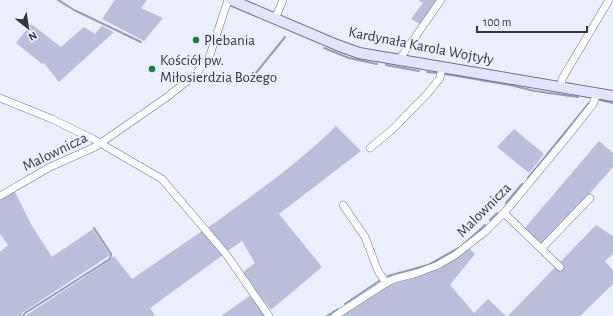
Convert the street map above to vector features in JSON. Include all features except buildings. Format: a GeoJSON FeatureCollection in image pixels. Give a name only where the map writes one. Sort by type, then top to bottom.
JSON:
{"type":"FeatureCollection","features":[{"type":"Feature","properties":{"kind":"street","name":"Malownicza"},"geometry":{"type":"LineString","coordinates":[[0,196],[50,167],[101,144],[195,75],[205,64],[211,53],[228,0]]}},
{"type":"Feature","properties":{"kind":"street","name":"Kardynała Karola Wojtyły"},"geometry":{"type":"LineString","coordinates":[[231,0],[359,53],[613,96]]}},
{"type":"Feature","properties":{"kind":"street"},"geometry":{"type":"LineString","coordinates":[[275,19],[283,0]]}},
{"type":"Feature","properties":{"kind":"street"},"geometry":{"type":"LineString","coordinates":[[399,60],[441,0]]}},
{"type":"Feature","properties":{"kind":"street"},"geometry":{"type":"LineString","coordinates":[[561,87],[562,79],[609,0]]}},
{"type":"Feature","properties":{"kind":"street"},"geometry":{"type":"LineString","coordinates":[[370,148],[393,129],[428,93],[440,78],[442,67]]}},
{"type":"Feature","properties":{"kind":"street","name":"Malownicza"},"geometry":{"type":"LineString","coordinates":[[334,316],[386,283],[394,279],[427,269],[455,254],[482,235],[504,213],[593,104],[597,93]]}},
{"type":"Feature","properties":{"kind":"street"},"geometry":{"type":"LineString","coordinates":[[0,98],[52,119],[101,144]]}},
{"type":"Feature","properties":{"kind":"street","name":"Malownicza"},"geometry":{"type":"LineString","coordinates":[[101,144],[165,181],[226,254],[269,316]]}},
{"type":"Feature","properties":{"kind":"street"},"geometry":{"type":"LineString","coordinates":[[541,249],[590,198]]}},
{"type":"Feature","properties":{"kind":"street"},"geometry":{"type":"LineString","coordinates":[[343,205],[365,237],[378,271],[386,283]]}},
{"type":"Feature","properties":{"kind":"street"},"geometry":{"type":"LineString","coordinates":[[504,213],[560,267]]}},
{"type":"Feature","properties":{"kind":"shaded area"},"geometry":{"type":"Polygon","coordinates":[[[115,0],[147,0],[141,8],[163,18],[144,41],[102,19],[115,0]]]}},
{"type":"Feature","properties":{"kind":"shaded area"},"geometry":{"type":"Polygon","coordinates":[[[418,0],[437,0],[420,24],[411,19],[423,3],[418,0]]]}},
{"type":"Feature","properties":{"kind":"shaded area"},"geometry":{"type":"Polygon","coordinates":[[[31,24],[61,47],[84,27],[95,34],[102,26],[114,32],[59,82],[44,63],[42,64],[16,43],[31,24]]]}},
{"type":"Feature","properties":{"kind":"shaded area"},"geometry":{"type":"Polygon","coordinates":[[[336,126],[361,151],[279,214],[322,267],[271,310],[242,273],[255,263],[242,241],[226,252],[206,229],[290,167],[336,126]]]}},
{"type":"Feature","properties":{"kind":"shaded area"},"geometry":{"type":"Polygon","coordinates":[[[514,129],[544,154],[529,173],[497,147],[514,129]]]}},
{"type":"Feature","properties":{"kind":"shaded area"},"geometry":{"type":"Polygon","coordinates":[[[599,141],[613,153],[613,167],[571,215],[541,246],[524,229],[599,141]]]}},
{"type":"Feature","properties":{"kind":"shaded area"},"geometry":{"type":"Polygon","coordinates":[[[14,190],[32,226],[52,257],[93,229],[110,255],[22,313],[21,316],[0,316],[0,252],[8,245],[0,234],[0,199],[14,190]]]}},
{"type":"Feature","properties":{"kind":"shaded area"},"geometry":{"type":"Polygon","coordinates":[[[596,225],[613,236],[613,254],[605,261],[613,271],[613,284],[580,316],[508,316],[596,225]]]}},
{"type":"Feature","properties":{"kind":"shaded area"},"geometry":{"type":"Polygon","coordinates":[[[202,231],[223,255],[150,308],[155,316],[25,316],[109,261],[114,256],[132,279],[202,231]]]}},
{"type":"Feature","properties":{"kind":"shaded area"},"geometry":{"type":"Polygon","coordinates":[[[469,248],[475,254],[450,285],[474,313],[488,299],[506,316],[339,316],[384,286],[469,248]]]}},
{"type":"Feature","properties":{"kind":"shaded area"},"geometry":{"type":"Polygon","coordinates":[[[251,295],[267,316],[221,316],[251,295]]]}},
{"type":"Feature","properties":{"kind":"waterway"},"geometry":{"type":"LineString","coordinates":[[58,0],[74,10],[141,42]]}},
{"type":"Feature","properties":{"kind":"waterway"},"geometry":{"type":"LineString","coordinates":[[251,79],[285,37]]}},
{"type":"Feature","properties":{"kind":"waterway"},"geometry":{"type":"LineString","coordinates":[[324,48],[349,58],[377,64]]}},
{"type":"Feature","properties":{"kind":"waterway"},"geometry":{"type":"LineString","coordinates":[[386,65],[419,71]]}},
{"type":"Feature","properties":{"kind":"waterway"},"geometry":{"type":"LineString","coordinates":[[427,72],[437,73]]}},
{"type":"Feature","properties":{"kind":"waterway"},"geometry":{"type":"LineString","coordinates":[[445,74],[510,85],[535,91],[578,97]]}},
{"type":"Feature","properties":{"kind":"waterway"},"geometry":{"type":"LineString","coordinates":[[600,100],[613,103]]}},
{"type":"Feature","properties":{"kind":"waterway"},"geometry":{"type":"LineString","coordinates":[[528,178],[589,103]]}},
{"type":"Feature","properties":{"kind":"waterway"},"geometry":{"type":"LineString","coordinates":[[506,203],[522,184]]}},
{"type":"Feature","properties":{"kind":"waterway"},"geometry":{"type":"LineString","coordinates":[[490,220],[497,213]]}},
{"type":"Feature","properties":{"kind":"waterway"},"geometry":{"type":"LineString","coordinates":[[464,244],[485,225]]}},
{"type":"Feature","properties":{"kind":"waterway"},"geometry":{"type":"LineString","coordinates":[[23,316],[25,313],[110,259],[111,254],[94,228]]}},
{"type":"Feature","properties":{"kind":"waterway"},"geometry":{"type":"LineString","coordinates":[[388,276],[428,265],[460,247]]}},
{"type":"Feature","properties":{"kind":"waterway"},"geometry":{"type":"LineString","coordinates":[[345,304],[379,281]]}},
{"type":"Feature","properties":{"kind":"waterway"},"geometry":{"type":"LineString","coordinates":[[327,316],[338,309]]}},
{"type":"Feature","properties":{"kind":"place","name":"Plebania"},"geometry":{"type":"Point","coordinates":[196,40]}},
{"type":"Feature","properties":{"kind":"place","name":"Kościół pw. Miłosierdzia Bożego"},"geometry":{"type":"Point","coordinates":[152,69]}}]}
